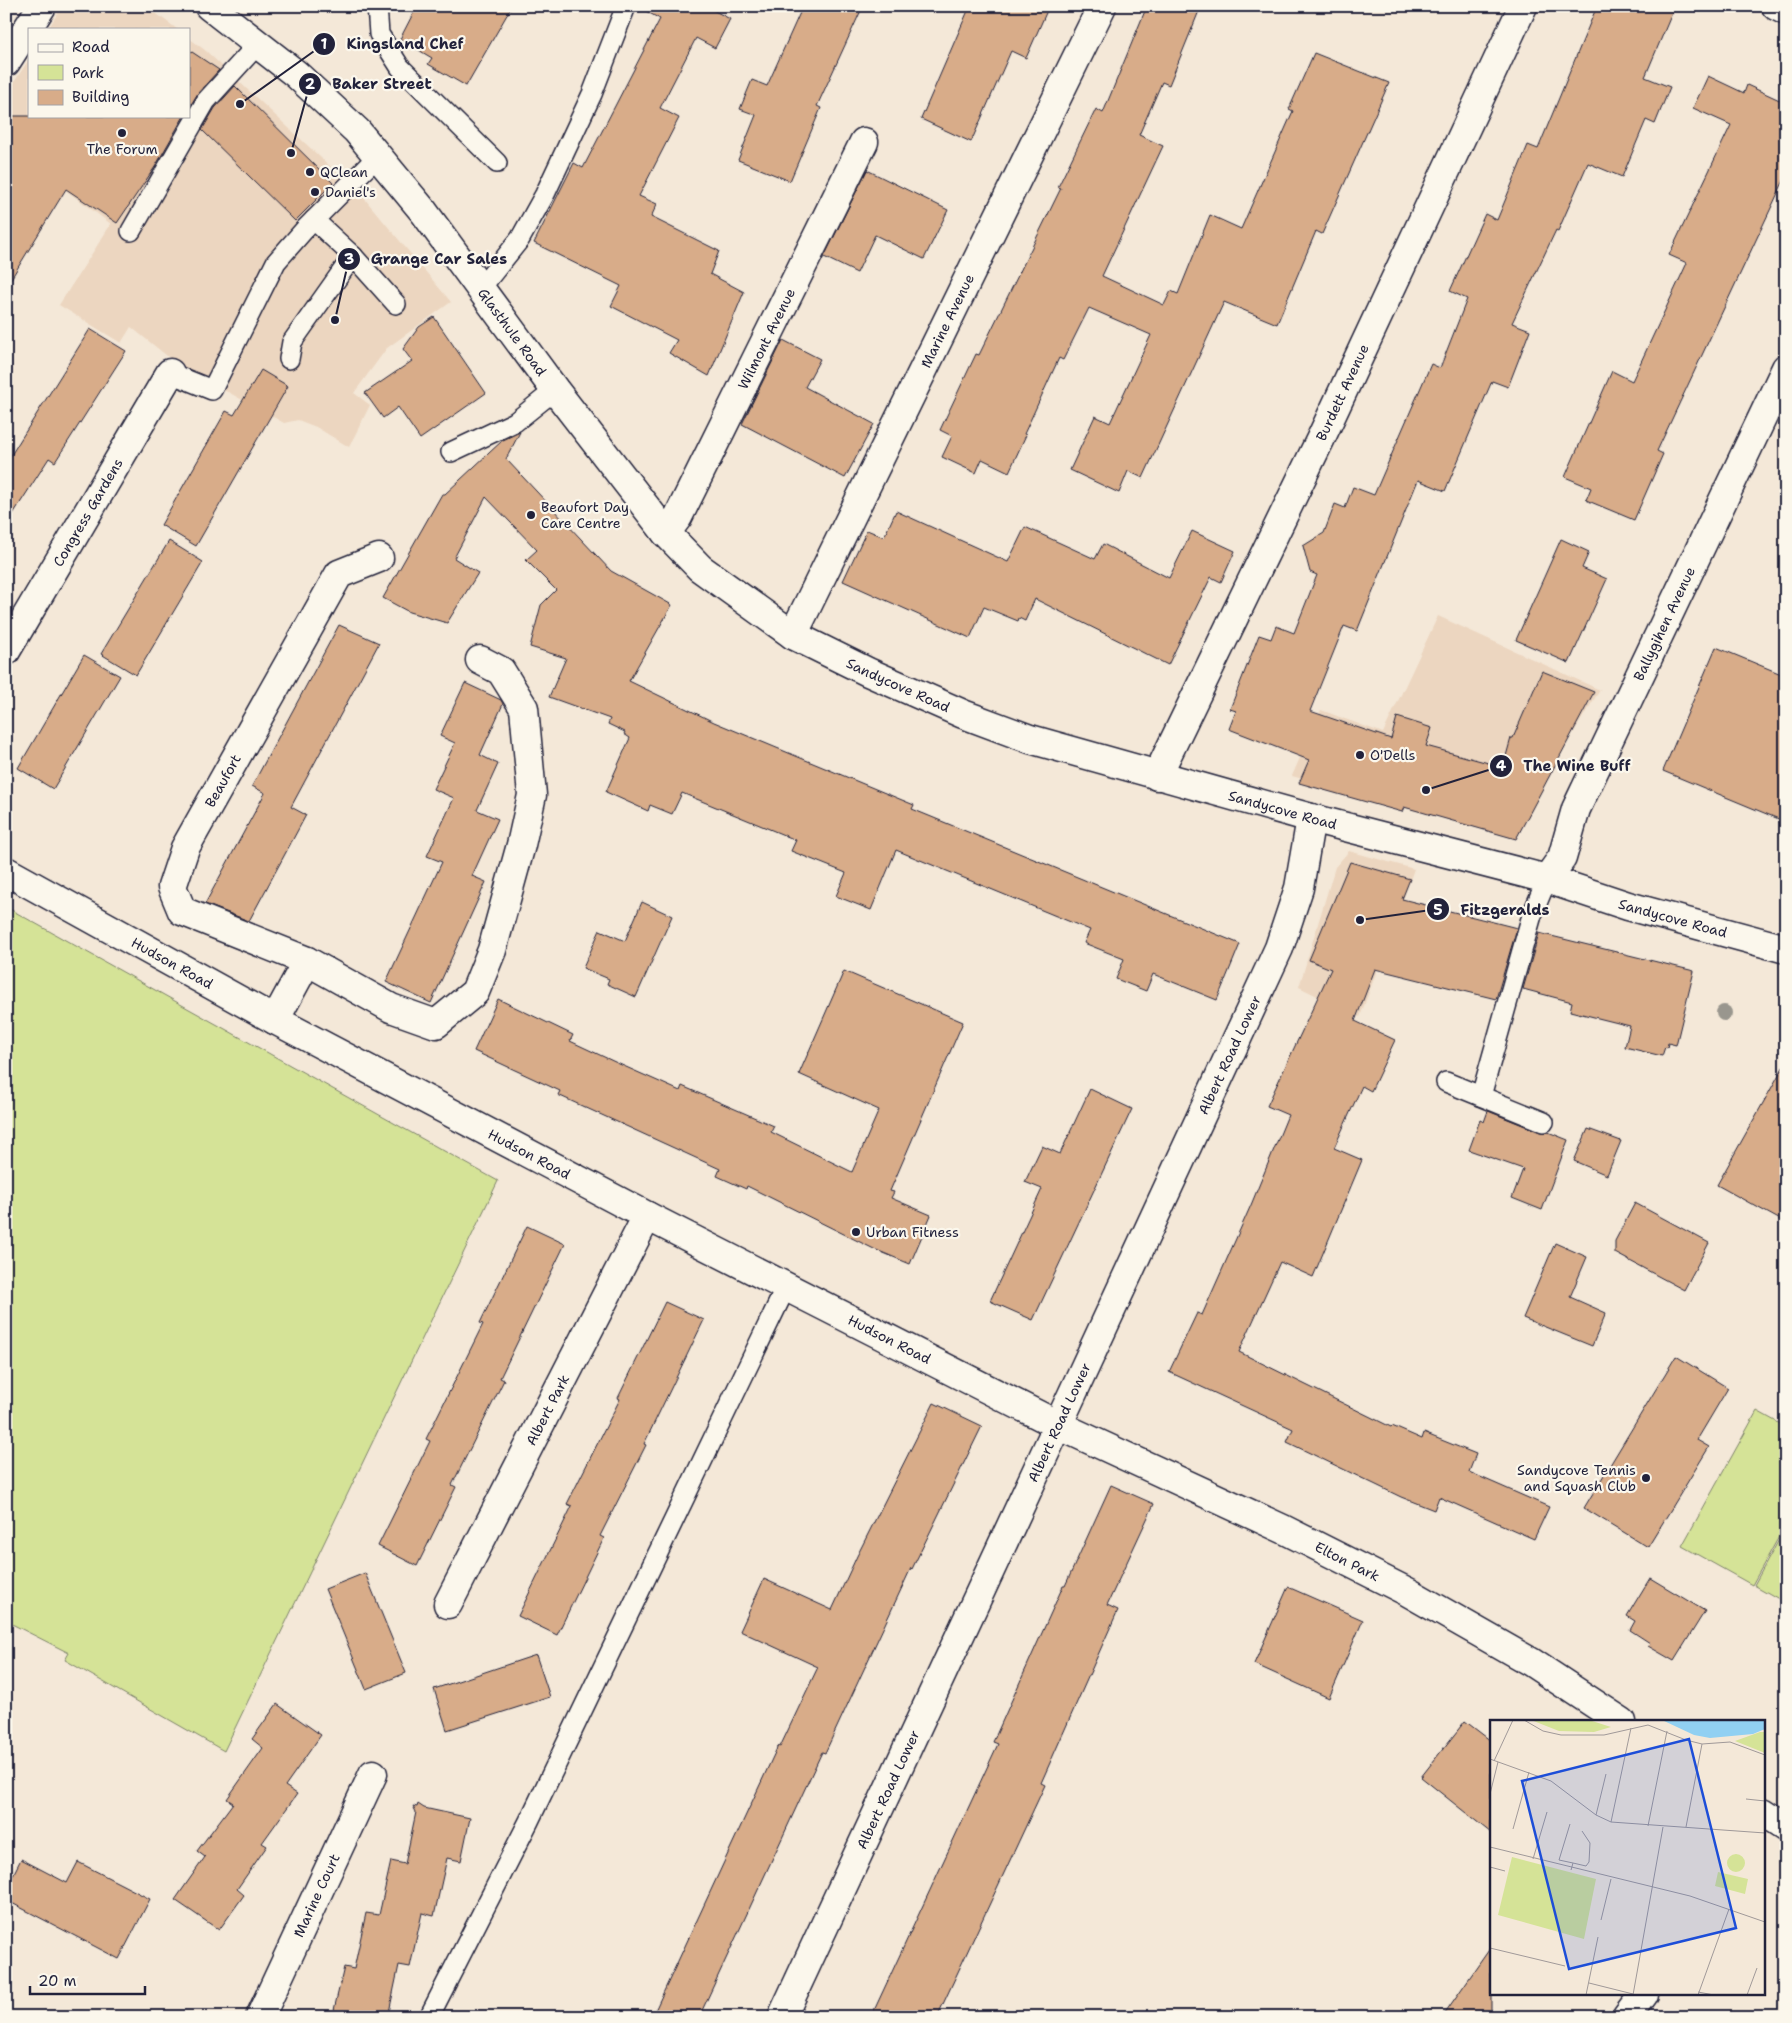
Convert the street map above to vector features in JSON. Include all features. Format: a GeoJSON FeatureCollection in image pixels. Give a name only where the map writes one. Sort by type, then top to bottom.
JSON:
{"type":"FeatureCollection","features":[{"type":"Feature","properties":{"kind":"street"},"geometry":{"type":"LineString","coordinates":[[6,62],[42,6]]}},
{"type":"Feature","properties":{"kind":"street","name":"Glasthule Road"},"geometry":{"type":"LineString","coordinates":[[209,6],[296,74],[351,124],[379,155],[424,212],[555,390],[666,533],[700,568],[793,635]]}},
{"type":"Feature","properties":{"kind":"street","name":"Marine Avenue"},"geometry":{"type":"LineString","coordinates":[[793,635],[1102,6]]}},
{"type":"Feature","properties":{"kind":"street","name":"Burdett Avenue"},"geometry":{"type":"LineString","coordinates":[[1157,776],[1321,438],[1523,6]]}},
{"type":"Feature","properties":{"kind":"street"},"geometry":{"type":"LineString","coordinates":[[1776,6],[1786,11]]}},
{"type":"Feature","properties":{"kind":"street","name":"Wilmont Avenue"},"geometry":{"type":"LineString","coordinates":[[666,533],[678,517],[864,142]]}},
{"type":"Feature","properties":{"kind":"street","name":"Ballygihen Avenue"},"geometry":{"type":"LineString","coordinates":[[1547,879],[1562,858],[1576,809],[1786,368]]}},
{"type":"Feature","properties":{"kind":"street","name":"Congress Gardens"},"geometry":{"type":"LineString","coordinates":[[6,651],[170,373]]}},
{"type":"Feature","properties":{"kind":"street","name":"Beaufort"},"geometry":{"type":"LineString","coordinates":[[379,558],[339,574],[185,848],[172,887],[182,912],[307,961],[390,1008],[436,1024],[475,992],[492,950],[521,846],[532,795],[524,708],[502,671],[480,660]]}},
{"type":"Feature","properties":{"kind":"street","name":"Sandycove Road"},"geometry":{"type":"LineString","coordinates":[[793,635],[868,672],[963,714],[1030,739],[1311,818],[1547,879],[1628,906],[1786,949]]}},
{"type":"Feature","properties":{"kind":"street","name":"Albert Road Lower"},"geometry":{"type":"LineString","coordinates":[[782,2017],[1279,948],[1299,888],[1311,818]]}},
{"type":"Feature","properties":{"kind":"street","name":"Hudson Road"},"geometry":{"type":"LineString","coordinates":[[6,871],[275,1020],[647,1216],[1058,1425]]}},
{"type":"Feature","properties":{"kind":"street"},"geometry":{"type":"LineString","coordinates":[[275,1020],[307,961]]}},
{"type":"Feature","properties":{"kind":"street","name":"Albert Park"},"geometry":{"type":"LineString","coordinates":[[448,1604],[647,1216]]}},
{"type":"Feature","properties":{"kind":"street","name":"Elton Park"},"geometry":{"type":"LineString","coordinates":[[1058,1425],[1283,1529],[1408,1592],[1531,1662],[1619,1720]]}},
{"type":"Feature","properties":{"kind":"street","name":"Marine Court"},"geometry":{"type":"LineString","coordinates":[[260,2017],[373,1774]]}},
{"type":"Feature","properties":{"kind":"street"},"geometry":{"type":"LineString","coordinates":[[1626,2017],[1642,1996]]}},
{"type":"Feature","properties":{"kind":"lane"},"geometry":{"type":"LineString","coordinates":[[377,6],[379,34],[400,68],[497,163]]}},
{"type":"Feature","properties":{"kind":"lane"},"geometry":{"type":"LineString","coordinates":[[480,289],[520,239],[545,194],[592,94],[626,6]]}},
{"type":"Feature","properties":{"kind":"lane"},"geometry":{"type":"LineString","coordinates":[[131,230],[206,101],[258,44]]}},
{"type":"Feature","properties":{"kind":"lane"},"geometry":{"type":"LineString","coordinates":[[170,373],[212,390],[276,262],[314,220],[379,155]]}},
{"type":"Feature","properties":{"kind":"lane"},"geometry":{"type":"LineString","coordinates":[[314,220],[353,256],[396,304]]}},
{"type":"Feature","properties":{"kind":"lane"},"geometry":{"type":"LineString","coordinates":[[289,359],[292,342],[353,256]]}},
{"type":"Feature","properties":{"kind":"lane"},"geometry":{"type":"LineString","coordinates":[[451,452],[515,422],[555,390]]}},
{"type":"Feature","properties":{"kind":"lane"},"geometry":{"type":"LineString","coordinates":[[1481,1096],[1532,915],[1547,879]]}},
{"type":"Feature","properties":{"kind":"lane"},"geometry":{"type":"LineString","coordinates":[[1446,1082],[1544,1122]]}},
{"type":"Feature","properties":{"kind":"lane"},"geometry":{"type":"LineString","coordinates":[[430,2017],[529,1821],[786,1287]]}},
{"type":"Feature","properties":{"kind":"shaded area"},"geometry":{"type":"Polygon","coordinates":[[[62,6],[146,6],[176,28],[49,28],[62,6]]]}},
{"type":"Feature","properties":{"kind":"shaded area"},"geometry":{"type":"Polygon","coordinates":[[[190,39],[206,51],[364,198],[451,302],[387,348],[354,393],[370,405],[349,447],[316,427],[298,420],[284,423],[228,392],[202,384],[131,327],[121,343],[59,305],[111,224],[60,186],[6,139],[6,95],[28,61],[28,118],[190,118],[190,39]]]}},
{"type":"Feature","properties":{"kind":"shaded area"},"geometry":{"type":"Polygon","coordinates":[[[1438,616],[1600,690],[1568,741],[1516,839],[1292,776],[1321,710],[1383,733],[1438,616]]]}},
{"type":"Feature","properties":{"kind":"shaded area"},"geometry":{"type":"Polygon","coordinates":[[[1349,851],[1414,869],[1360,1017],[1299,987],[1335,867],[1349,851]]]}},
{"type":"Feature","properties":{"kind":"green space"},"geometry":{"type":"Polygon","coordinates":[[[6,907],[498,1181],[224,1751],[65,1660],[69,1653],[6,1621],[6,907]]]}},
{"type":"Feature","properties":{"kind":"green space"},"geometry":{"type":"Polygon","coordinates":[[[1757,1411],[1786,1427],[1786,1524],[1752,1585],[1682,1546],[1757,1411]]]}},
{"type":"Feature","properties":{"kind":"green space"},"geometry":{"type":"Polygon","coordinates":[[[1786,1527],[1786,1603],[1754,1585],[1786,1527]]]}},
{"type":"Feature","properties":{"kind":"building"},"geometry":{"type":"Polygon","coordinates":[[[417,6],[512,6],[466,86],[428,64],[432,58],[400,39],[417,6]]]}},
{"type":"Feature","properties":{"kind":"building"},"geometry":{"type":"Polygon","coordinates":[[[637,6],[712,6],[711,9],[730,19],[715,48],[696,38],[660,108],[679,118],[639,196],[657,204],[651,217],[719,251],[710,274],[744,292],[709,376],[669,353],[677,340],[611,306],[621,286],[534,243],[574,163],[583,168],[660,19],[637,6]]]}},
{"type":"Feature","properties":{"kind":"building"},"geometry":{"type":"Polygon","coordinates":[[[803,6],[863,6],[817,106],[821,108],[790,181],[738,160],[756,115],[740,109],[752,80],[767,86],[803,6]]]}},
{"type":"Feature","properties":{"kind":"building"},"geometry":{"type":"Polygon","coordinates":[[[970,6],[1049,6],[1026,58],[1011,51],[971,142],[921,119],[970,6]]]}},
{"type":"Feature","properties":{"kind":"building"},"geometry":{"type":"Polygon","coordinates":[[[1147,6],[1201,6],[1169,85],[1162,82],[1139,135],[1163,146],[1102,276],[1164,305],[1171,291],[1178,294],[1210,215],[1241,229],[1293,111],[1289,109],[1314,53],[1389,83],[1322,234],[1316,231],[1277,324],[1224,302],[1143,478],[1128,471],[1119,493],[1070,470],[1095,416],[1110,423],[1151,335],[1089,308],[1063,360],[1059,358],[1024,434],[1026,435],[1009,472],[982,459],[976,473],[942,457],[952,436],[940,430],[976,354],[979,355],[1061,188],[1058,187],[1096,109],[1103,113],[1147,6]]]}},
{"type":"Feature","properties":{"kind":"building"},"geometry":{"type":"Polygon","coordinates":[[[1597,6],[1675,6],[1645,77],[1670,87],[1655,124],[1646,120],[1622,177],[1588,163],[1558,231],[1556,230],[1512,323],[1530,330],[1508,387],[1492,381],[1445,491],[1418,480],[1357,631],[1344,626],[1310,711],[1391,739],[1397,717],[1432,728],[1426,746],[1503,767],[1511,738],[1513,738],[1542,671],[1594,692],[1516,839],[1404,807],[1402,812],[1299,783],[1309,760],[1229,729],[1236,711],[1230,709],[1259,635],[1271,639],[1276,626],[1294,633],[1317,575],[1310,572],[1303,546],[1324,533],[1335,504],[1345,508],[1353,487],[1374,495],[1431,364],[1440,368],[1467,299],[1450,291],[1485,214],[1497,220],[1528,145],[1538,149],[1597,6]]]}},
{"type":"Feature","properties":{"kind":"building"},"geometry":{"type":"Polygon","coordinates":[[[190,51],[219,70],[198,93],[190,106],[190,51]]]}},
{"type":"Feature","properties":{"kind":"building"},"geometry":{"type":"Polygon","coordinates":[[[1708,76],[1744,93],[1747,85],[1786,103],[1786,176],[1657,451],[1663,454],[1634,520],[1586,500],[1591,488],[1565,477],[1612,371],[1632,381],[1687,263],[1669,255],[1731,125],[1693,108],[1708,76]]]}},
{"type":"Feature","properties":{"kind":"building"},"geometry":{"type":"Polygon","coordinates":[[[235,86],[333,183],[295,221],[202,130],[215,108],[235,86]]]}},
{"type":"Feature","properties":{"kind":"building"},"geometry":{"type":"Polygon","coordinates":[[[6,116],[28,116],[28,118],[183,118],[155,167],[117,223],[66,189],[6,287],[6,116]]]}},
{"type":"Feature","properties":{"kind":"building"},"geometry":{"type":"Polygon","coordinates":[[[867,170],[948,210],[924,259],[875,235],[857,273],[824,257],[867,170]]]}},
{"type":"Feature","properties":{"kind":"building"},"geometry":{"type":"Polygon","coordinates":[[[434,317],[486,393],[420,439],[398,407],[383,418],[365,393],[412,361],[403,349],[419,327],[434,317]]]}},
{"type":"Feature","properties":{"kind":"building"},"geometry":{"type":"Polygon","coordinates":[[[90,329],[126,351],[55,462],[49,458],[6,525],[6,463],[90,329]]]}},
{"type":"Feature","properties":{"kind":"building"},"geometry":{"type":"Polygon","coordinates":[[[783,340],[820,359],[805,387],[874,424],[845,478],[742,424],[783,340]]]}},
{"type":"Feature","properties":{"kind":"building"},"geometry":{"type":"Polygon","coordinates":[[[261,370],[288,386],[196,546],[161,525],[226,411],[234,415],[261,370]]]}},
{"type":"Feature","properties":{"kind":"building"},"geometry":{"type":"Polygon","coordinates":[[[520,432],[506,459],[611,571],[672,605],[629,681],[714,722],[914,805],[912,809],[1240,944],[1217,1000],[1153,974],[1146,991],[1116,979],[1124,959],[1084,943],[1090,930],[896,850],[871,910],[836,896],[846,873],[791,851],[796,840],[682,793],[672,814],[650,805],[648,811],[606,792],[630,738],[624,734],[625,732],[608,724],[610,719],[549,697],[566,658],[530,647],[541,605],[556,590],[526,560],[537,550],[486,497],[454,558],[478,573],[447,623],[409,612],[383,598],[442,494],[445,494],[503,440],[520,432]]]}},
{"type":"Feature","properties":{"kind":"building"},"geometry":{"type":"Polygon","coordinates":[[[896,511],[1008,562],[1025,527],[1095,559],[1103,544],[1169,578],[1192,531],[1235,551],[1221,582],[1211,577],[1168,665],[1035,599],[1025,621],[1019,618],[1018,621],[984,607],[970,638],[843,581],[867,530],[884,537],[896,511]]]}},
{"type":"Feature","properties":{"kind":"building"},"geometry":{"type":"Polygon","coordinates":[[[1561,539],[1589,552],[1582,568],[1607,579],[1569,663],[1516,640],[1561,539]]]}},
{"type":"Feature","properties":{"kind":"building"},"geometry":{"type":"Polygon","coordinates":[[[169,541],[203,562],[136,675],[101,654],[169,541]]]}},
{"type":"Feature","properties":{"kind":"building"},"geometry":{"type":"Polygon","coordinates":[[[339,625],[379,643],[291,807],[306,815],[249,921],[205,904],[265,793],[252,786],[339,625]]]}},
{"type":"Feature","properties":{"kind":"building"},"geometry":{"type":"Polygon","coordinates":[[[1716,647],[1786,676],[1786,822],[1663,771],[1716,647]]]}},
{"type":"Feature","properties":{"kind":"building"},"geometry":{"type":"Polygon","coordinates":[[[84,655],[120,676],[53,789],[18,768],[84,655]]]}},
{"type":"Feature","properties":{"kind":"building"},"geometry":{"type":"Polygon","coordinates":[[[465,683],[501,700],[503,704],[480,755],[498,764],[477,810],[498,819],[472,876],[486,882],[431,1003],[386,982],[442,862],[427,856],[454,798],[433,789],[455,743],[440,736],[465,683]]]}},
{"type":"Feature","properties":{"kind":"building"},"geometry":{"type":"Polygon","coordinates":[[[1350,862],[1410,879],[1402,899],[1517,928],[1496,999],[1375,969],[1355,1021],[1395,1040],[1371,1091],[1362,1086],[1334,1148],[1362,1160],[1313,1277],[1280,1262],[1239,1352],[1391,1427],[1422,1439],[1424,1433],[1476,1454],[1469,1472],[1549,1507],[1534,1539],[1439,1497],[1434,1510],[1401,1497],[1287,1442],[1293,1429],[1169,1372],[1197,1313],[1202,1315],[1251,1205],[1288,1115],[1267,1106],[1331,969],[1309,960],[1350,862]]]}},
{"type":"Feature","properties":{"kind":"building"},"geometry":{"type":"Polygon","coordinates":[[[642,902],[672,916],[636,997],[607,984],[609,979],[583,968],[600,930],[625,941],[642,902]]]}},
{"type":"Feature","properties":{"kind":"building"},"geometry":{"type":"Polygon","coordinates":[[[1539,933],[1694,971],[1676,1045],[1668,1043],[1662,1056],[1625,1047],[1630,1026],[1570,1011],[1572,1002],[1523,989],[1539,933]]]}},
{"type":"Feature","properties":{"kind":"building"},"geometry":{"type":"Polygon","coordinates":[[[844,971],[963,1022],[890,1191],[894,1192],[891,1198],[931,1215],[910,1264],[874,1249],[747,1186],[746,1189],[717,1176],[720,1169],[558,1095],[560,1091],[474,1051],[498,999],[573,1035],[570,1041],[617,1063],[680,1091],[682,1086],[774,1126],[771,1132],[852,1172],[879,1110],[799,1074],[844,971]]]}},
{"type":"Feature","properties":{"kind":"building"},"geometry":{"type":"Polygon","coordinates":[[[1786,1062],[1786,1223],[1717,1185],[1786,1062]]]}},
{"type":"Feature","properties":{"kind":"building"},"geometry":{"type":"Polygon","coordinates":[[[1090,1089],[1132,1109],[1033,1320],[990,1301],[1042,1189],[1025,1182],[1042,1146],[1060,1154],[1090,1089]]]}},
{"type":"Feature","properties":{"kind":"building"},"geometry":{"type":"Polygon","coordinates":[[[1488,1111],[1540,1132],[1548,1132],[1568,1140],[1542,1210],[1512,1198],[1523,1169],[1469,1150],[1480,1120],[1484,1122],[1488,1111]]]}},
{"type":"Feature","properties":{"kind":"building"},"geometry":{"type":"Polygon","coordinates":[[[1588,1129],[1621,1141],[1607,1175],[1574,1161],[1588,1129]]]}},
{"type":"Feature","properties":{"kind":"building"},"geometry":{"type":"Polygon","coordinates":[[[1635,1203],[1709,1243],[1684,1290],[1615,1253],[1615,1241],[1635,1203]]]}},
{"type":"Feature","properties":{"kind":"building"},"geometry":{"type":"Polygon","coordinates":[[[527,1226],[565,1244],[500,1378],[504,1380],[452,1485],[456,1487],[417,1566],[378,1546],[430,1441],[426,1439],[483,1324],[480,1323],[527,1226]]]}},
{"type":"Feature","properties":{"kind":"building"},"geometry":{"type":"Polygon","coordinates":[[[1555,1243],[1587,1257],[1570,1297],[1606,1313],[1592,1346],[1523,1318],[1555,1243]]]}},
{"type":"Feature","properties":{"kind":"building"},"geometry":{"type":"Polygon","coordinates":[[[665,1302],[704,1320],[644,1444],[646,1445],[600,1536],[604,1538],[557,1635],[518,1616],[572,1506],[567,1504],[620,1399],[618,1398],[665,1302]]]}},
{"type":"Feature","properties":{"kind":"building","name":"Sandycove Tennis and Squash Club"},"geometry":{"type":"Polygon","coordinates":[[[1676,1356],[1728,1388],[1697,1440],[1709,1447],[1648,1547],[1584,1508],[1676,1356]]]}},
{"type":"Feature","properties":{"kind":"building"},"geometry":{"type":"Polygon","coordinates":[[[934,1403],[982,1426],[911,1568],[825,1753],[822,1752],[699,2017],[652,2017],[778,1746],[780,1747],[818,1667],[740,1631],[764,1579],[832,1610],[934,1403]]]}},
{"type":"Feature","properties":{"kind":"building"},"geometry":{"type":"Polygon","coordinates":[[[1111,1485],[1154,1504],[1107,1605],[1118,1610],[1041,1783],[1045,1785],[937,2017],[871,2017],[998,1744],[993,1742],[1111,1485]]]}},
{"type":"Feature","properties":{"kind":"building"},"geometry":{"type":"Polygon","coordinates":[[[365,1573],[406,1673],[366,1689],[325,1589],[365,1573]]]}},
{"type":"Feature","properties":{"kind":"building"},"geometry":{"type":"Polygon","coordinates":[[[1650,1578],[1705,1611],[1674,1661],[1648,1646],[1650,1643],[1630,1630],[1635,1621],[1627,1616],[1650,1578]]]}},
{"type":"Feature","properties":{"kind":"building"},"geometry":{"type":"Polygon","coordinates":[[[1288,1587],[1363,1620],[1329,1698],[1254,1664],[1288,1587]]]}},
{"type":"Feature","properties":{"kind":"building"},"geometry":{"type":"Polygon","coordinates":[[[536,1655],[550,1697],[447,1730],[434,1689],[536,1655]]]}},
{"type":"Feature","properties":{"kind":"building"},"geometry":{"type":"Polygon","coordinates":[[[277,1704],[321,1735],[285,1786],[297,1794],[262,1843],[267,1846],[237,1889],[244,1895],[219,1930],[175,1900],[205,1857],[197,1851],[233,1803],[227,1799],[263,1748],[252,1739],[277,1704]]]}},
{"type":"Feature","properties":{"kind":"building"},"geometry":{"type":"Polygon","coordinates":[[[1465,1721],[1490,1740],[1490,1832],[1421,1777],[1465,1721]]]}},
{"type":"Feature","properties":{"kind":"building"},"geometry":{"type":"Polygon","coordinates":[[[418,1804],[424,1808],[470,1818],[461,1861],[447,1858],[434,1916],[422,1913],[410,1967],[399,1965],[388,2017],[367,2017],[334,2010],[344,1967],[354,1969],[366,1913],[379,1915],[391,1861],[405,1864],[416,1812],[413,1806],[417,1807],[418,1804]]]}},
{"type":"Feature","properties":{"kind":"building"},"geometry":{"type":"Polygon","coordinates":[[[21,1859],[67,1883],[78,1862],[150,1899],[119,1959],[6,1900],[6,1889],[21,1859]]]}},
{"type":"Feature","properties":{"kind":"building"},"geometry":{"type":"Polygon","coordinates":[[[1490,1948],[1491,2017],[1442,2017],[1490,1948]]]}},
{"type":"Feature","properties":{"kind":"place","name":"Kingsland Chef"},"geometry":{"type":"Point","coordinates":[240,104]}},
{"type":"Feature","properties":{"kind":"place","name":"The Forum"},"geometry":{"type":"Point","coordinates":[122,133]}},
{"type":"Feature","properties":{"kind":"place","name":"Baker Street"},"geometry":{"type":"Point","coordinates":[291,153]}},
{"type":"Feature","properties":{"kind":"place","name":"QClean"},"geometry":{"type":"Point","coordinates":[310,172]}},
{"type":"Feature","properties":{"kind":"place","name":"Daniel's"},"geometry":{"type":"Point","coordinates":[315,192]}},
{"type":"Feature","properties":{"kind":"place","name":"Grange Car Sales"},"geometry":{"type":"Point","coordinates":[335,320]}},
{"type":"Feature","properties":{"kind":"place","name":"Beaufort Day Care Centre"},"geometry":{"type":"Point","coordinates":[531,515]}},
{"type":"Feature","properties":{"kind":"place","name":"O'Dells"},"geometry":{"type":"Point","coordinates":[1360,755]}},
{"type":"Feature","properties":{"kind":"place","name":"The Wine Buff"},"geometry":{"type":"Point","coordinates":[1426,790]}},
{"type":"Feature","properties":{"kind":"place","name":"Fitzgeralds"},"geometry":{"type":"Point","coordinates":[1360,920]}},
{"type":"Feature","properties":{"kind":"place","name":"Urban Fitness"},"geometry":{"type":"Point","coordinates":[856,1232]}},
{"type":"Feature","properties":{"kind":"place","name":"Sandycove Tennis and Squash Club"},"geometry":{"type":"Point","coordinates":[1646,1478]}}]}
